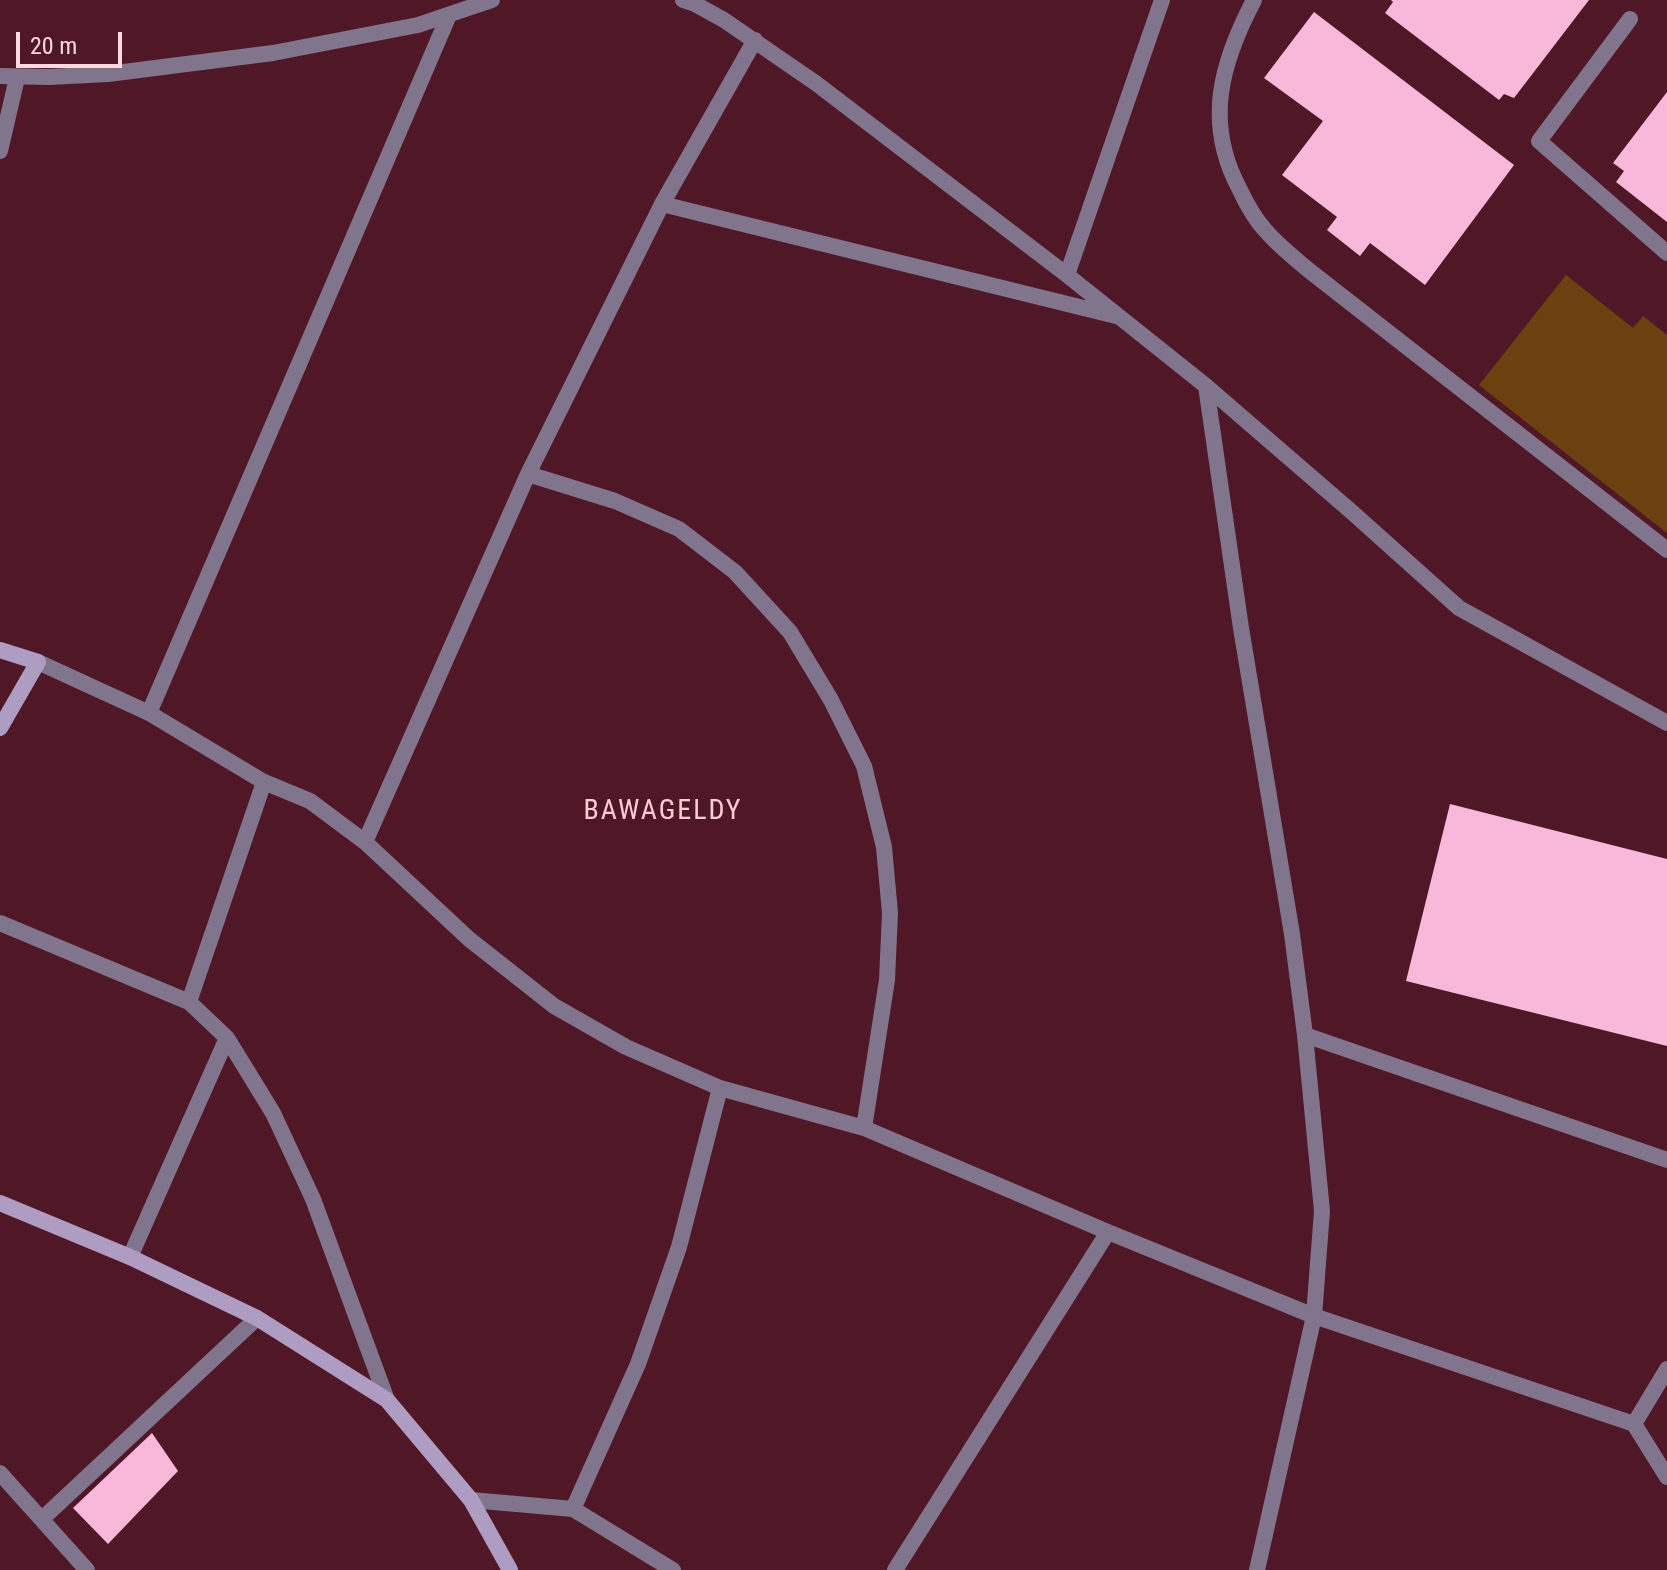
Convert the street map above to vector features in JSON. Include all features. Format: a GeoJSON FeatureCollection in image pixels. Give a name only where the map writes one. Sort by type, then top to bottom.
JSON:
{"type":"FeatureCollection","features":[{"type":"Feature","properties":{"kind":"street"},"geometry":{"type":"LineString","coordinates":[[0,151],[8,77],[108,74],[273,53],[418,25],[492,0]]}},
{"type":"Feature","properties":{"kind":"street"},"geometry":{"type":"LineString","coordinates":[[683,0],[724,20],[755,40],[925,165],[1122,318],[1206,386],[1459,608],[1667,723]]}},
{"type":"Feature","properties":{"kind":"street"},"geometry":{"type":"LineString","coordinates":[[1067,275],[1162,0]]}},
{"type":"Feature","properties":{"kind":"street"},"geometry":{"type":"LineString","coordinates":[[1254,0],[1237,31],[1227,59],[1218,120],[1233,177],[1264,229],[1311,272],[1667,550]]}},
{"type":"Feature","properties":{"kind":"street"},"geometry":{"type":"LineString","coordinates":[[149,713],[449,15]]}},
{"type":"Feature","properties":{"kind":"street"},"geometry":{"type":"LineString","coordinates":[[1630,19],[1539,141],[1667,253]]}},
{"type":"Feature","properties":{"kind":"street"},"geometry":{"type":"LineString","coordinates":[[365,842],[528,474],[662,204],[755,40]]}},
{"type":"Feature","properties":{"kind":"street"},"geometry":{"type":"LineString","coordinates":[[662,204],[1122,318]]}},
{"type":"Feature","properties":{"kind":"street"},"geometry":{"type":"LineString","coordinates":[[1206,386],[1241,628],[1292,934],[1322,1211],[1314,1316],[1257,1570]]}},
{"type":"Feature","properties":{"kind":"street"},"geometry":{"type":"LineString","coordinates":[[528,474],[615,501],[679,529],[735,572],[790,632],[831,700],[864,766],[884,847],[890,913],[887,980],[864,1128]]}},
{"type":"Feature","properties":{"kind":"street"},"geometry":{"type":"LineString","coordinates":[[0,650],[38,662],[149,713],[264,782],[310,801],[365,842],[469,939],[554,1006],[626,1047],[720,1088],[864,1128],[1314,1316],[1634,1424],[1667,1477]]}},
{"type":"Feature","properties":{"kind":"street"},"geometry":{"type":"LineString","coordinates":[[0,728],[38,662]]}},
{"type":"Feature","properties":{"kind":"street"},"geometry":{"type":"LineString","coordinates":[[189,1002],[264,782]]}},
{"type":"Feature","properties":{"kind":"street"},"geometry":{"type":"LineString","coordinates":[[0,923],[189,1002],[227,1038],[273,1113],[313,1199],[387,1400]]}},
{"type":"Feature","properties":{"kind":"street"},"geometry":{"type":"LineString","coordinates":[[1305,1035],[1667,1160]]}},
{"type":"Feature","properties":{"kind":"street"},"geometry":{"type":"LineString","coordinates":[[130,1257],[227,1038]]}},
{"type":"Feature","properties":{"kind":"street"},"geometry":{"type":"LineString","coordinates":[[573,1509],[638,1364],[669,1277],[720,1088]]}},
{"type":"Feature","properties":{"kind":"street"},"geometry":{"type":"LineString","coordinates":[[0,1203],[130,1257],[257,1318],[387,1400],[471,1500],[510,1570]]}},
{"type":"Feature","properties":{"kind":"street"},"geometry":{"type":"LineString","coordinates":[[895,1570],[1108,1232]]}},
{"type":"Feature","properties":{"kind":"street"},"geometry":{"type":"LineString","coordinates":[[42,1519],[257,1318]]}},
{"type":"Feature","properties":{"kind":"street"},"geometry":{"type":"LineString","coordinates":[[1634,1424],[1667,1369]]}},
{"type":"Feature","properties":{"kind":"street"},"geometry":{"type":"LineString","coordinates":[[0,1473],[87,1570]]}},
{"type":"Feature","properties":{"kind":"street"},"geometry":{"type":"LineString","coordinates":[[471,1500],[573,1509],[673,1570]]}},
{"type":"Feature","properties":{"kind":"shaded area"},"geometry":{"type":"Polygon","coordinates":[[[1566,275],[1633,328],[1643,316],[1667,335],[1667,533],[1479,385],[1566,275]]]}},
{"type":"Feature","properties":{"kind":"building"},"geometry":{"type":"Polygon","coordinates":[[[1391,0],[1589,0],[1514,98],[1504,94],[1499,100],[1385,13],[1393,2],[1391,0]]]}},
{"type":"Feature","properties":{"kind":"building"},"geometry":{"type":"Polygon","coordinates":[[[1314,12],[1514,165],[1425,285],[1370,243],[1360,256],[1327,230],[1337,217],[1282,175],[1323,121],[1264,78],[1314,12]]]}},
{"type":"Feature","properties":{"kind":"building"},"geometry":{"type":"Polygon","coordinates":[[[1667,92],[1667,222],[1616,182],[1624,171],[1613,163],[1667,92]]]}},
{"type":"Feature","properties":{"kind":"building"},"geometry":{"type":"Polygon","coordinates":[[[1450,804],[1667,859],[1667,1046],[1406,981],[1450,804]]]}},
{"type":"Feature","properties":{"kind":"building"},"geometry":{"type":"Polygon","coordinates":[[[152,1433],[178,1471],[108,1544],[73,1508],[152,1433]]]}},
{"type":"Feature","properties":{"kind":"district","name":"BAWAGELDY"},"geometry":{"type":"Point","coordinates":[663,812]}}]}
